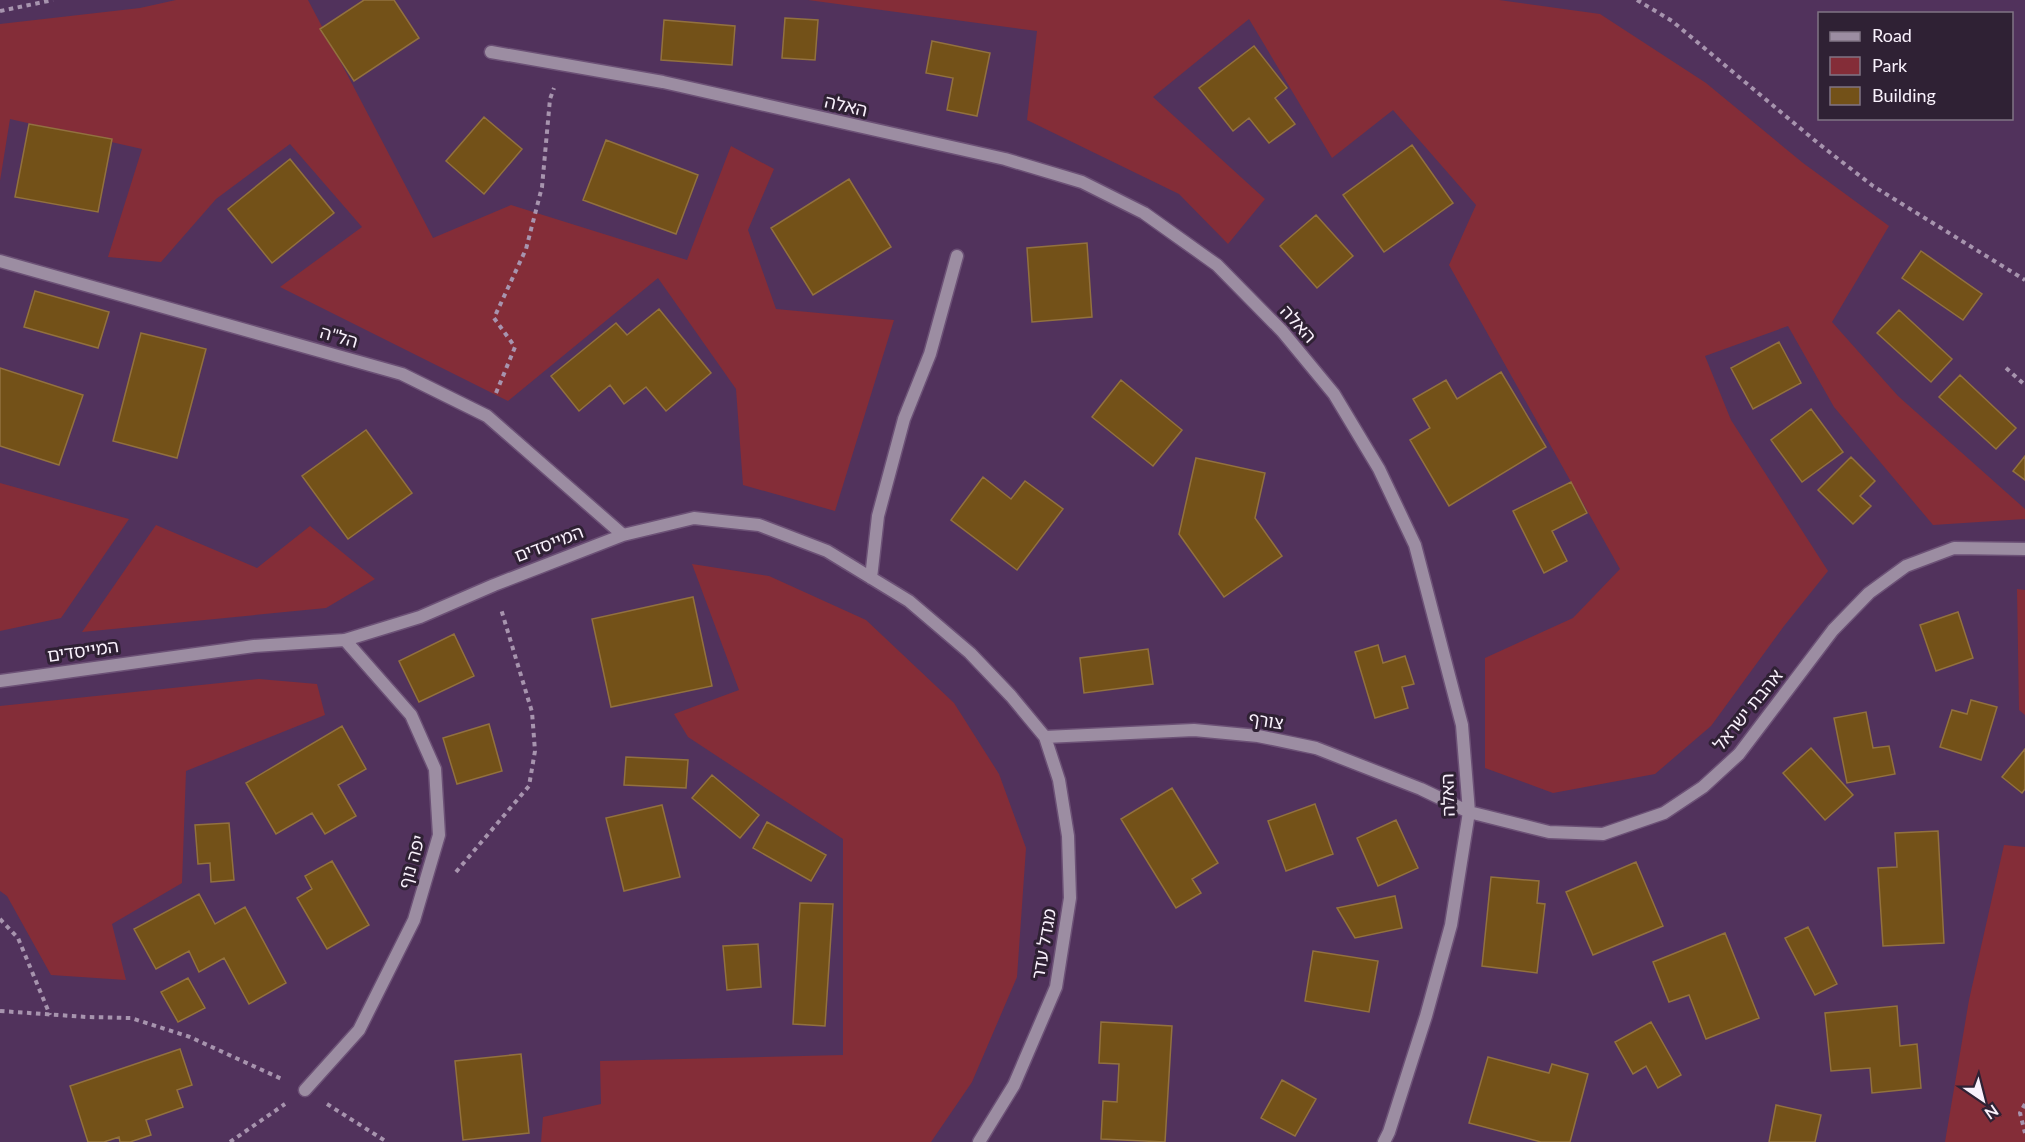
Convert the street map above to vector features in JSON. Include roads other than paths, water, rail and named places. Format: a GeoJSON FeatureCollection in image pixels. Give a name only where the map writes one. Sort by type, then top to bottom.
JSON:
{"type":"FeatureCollection","features":[{"type":"Feature","properties":{"kind":"street","name":"האלה"},"geometry":{"type":"LineString","coordinates":[[491,52],[663,82],[1005,159],[1082,182],[1144,213],[1217,265],[1282,331],[1334,394],[1379,469],[1415,545],[1462,725],[1469,812],[1451,925],[1426,1016],[1384,1142]]}},
{"type":"Feature","properties":{"kind":"street"},"geometry":{"type":"LineString","coordinates":[[871,578],[878,516],[904,419],[930,354],[957,256]]}},
{"type":"Feature","properties":{"kind":"street","name":"הל\"ה"},"geometry":{"type":"LineString","coordinates":[[0,261],[402,374],[487,416],[624,535]]}},
{"type":"Feature","properties":{"kind":"street","name":"המייסדים"},"geometry":{"type":"LineString","coordinates":[[0,681],[254,646],[345,640],[420,617],[494,585],[624,535],[694,519],[759,525],[827,551],[909,600],[970,653],[1011,696],[1045,737]]}},
{"type":"Feature","properties":{"kind":"street","name":"אהבת ישראל"},"geometry":{"type":"LineString","coordinates":[[1469,812],[1549,832],[1603,834],[1664,813],[1703,787],[1739,754],[1833,630],[1869,593],[1906,566],[1954,548],[2025,549]]}},
{"type":"Feature","properties":{"kind":"street","name":"יפה נוף"},"geometry":{"type":"LineString","coordinates":[[305,1090],[359,1030],[414,921],[440,835],[435,769],[411,715],[345,640]]}},
{"type":"Feature","properties":{"kind":"street","name":"צורף"},"geometry":{"type":"LineString","coordinates":[[1045,737],[1194,730],[1258,736],[1316,748],[1421,789],[1469,812]]}},
{"type":"Feature","properties":{"kind":"street","name":"מגדל עדר"},"geometry":{"type":"LineString","coordinates":[[979,1142],[1014,1084],[1056,987],[1070,898],[1068,836],[1059,780],[1045,737]]}}]}
